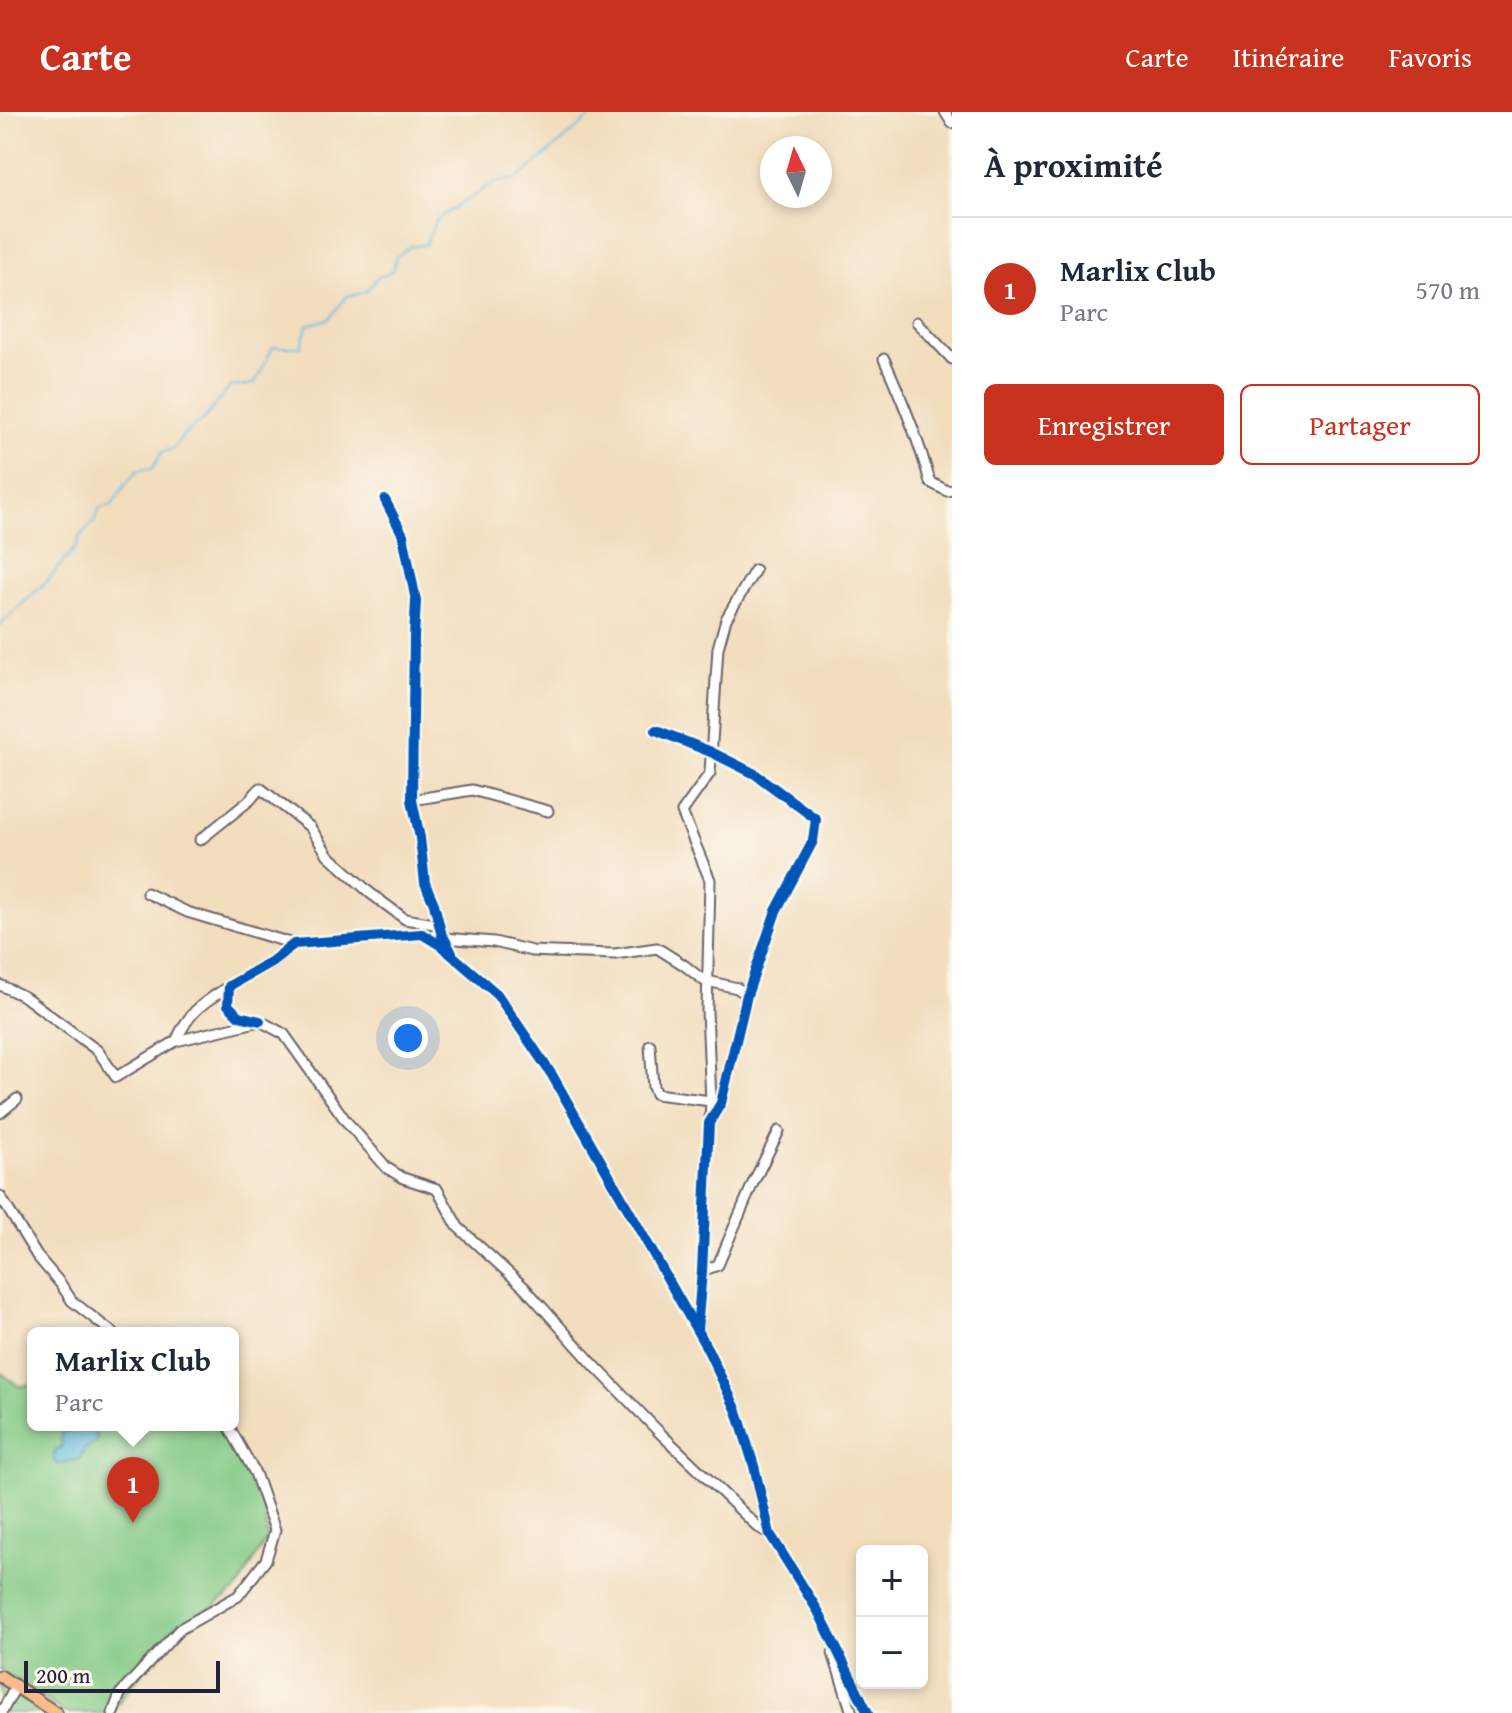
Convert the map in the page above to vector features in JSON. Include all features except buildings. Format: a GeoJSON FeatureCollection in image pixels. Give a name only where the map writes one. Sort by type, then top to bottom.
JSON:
{"type":"FeatureCollection","features":[{"type":"Feature","properties":{"kind":"main road"},"geometry":{"type":"LineString","coordinates":[[0,1676],[56,1713]]}},
{"type":"Feature","properties":{"kind":"street"},"geometry":{"type":"LineString","coordinates":[[945,112],[952,123]]}},
{"type":"Feature","properties":{"kind":"street"},"geometry":{"type":"LineString","coordinates":[[917,322],[952,359]]}},
{"type":"Feature","properties":{"kind":"street"},"geometry":{"type":"LineString","coordinates":[[884,359],[924,458],[930,482],[947,491],[952,490]]}},
{"type":"Feature","properties":{"kind":"street"},"geometry":{"type":"LineString","coordinates":[[385,500],[403,535],[416,601],[412,800],[425,883],[442,936],[453,957]]}},
{"type":"Feature","properties":{"kind":"street"},"geometry":{"type":"LineString","coordinates":[[697,1330],[711,1101],[707,1011],[710,880],[682,812],[710,773],[718,648],[726,619],[755,570]]}},
{"type":"Feature","properties":{"kind":"street"},"geometry":{"type":"LineString","coordinates":[[656,730],[755,774],[816,819],[813,841],[776,911],[747,995],[721,1103],[709,1123]]}},
{"type":"Feature","properties":{"kind":"street"},"geometry":{"type":"LineString","coordinates":[[200,840],[250,800],[260,788],[310,827],[328,855],[370,893],[405,919],[440,925]]}},
{"type":"Feature","properties":{"kind":"street"},"geometry":{"type":"LineString","coordinates":[[412,800],[472,790],[548,811]]}},
{"type":"Feature","properties":{"kind":"street"},"geometry":{"type":"LineString","coordinates":[[147,893],[187,912],[294,944],[422,934],[440,945],[497,994],[552,1075],[697,1330],[737,1411],[770,1534],[818,1611],[868,1713]]}},
{"type":"Feature","properties":{"kind":"street"},"geometry":{"type":"LineString","coordinates":[[444,938],[494,942],[532,951],[553,952],[615,954],[657,948],[703,980],[737,988],[747,995]]}},
{"type":"Feature","properties":{"kind":"street"},"geometry":{"type":"LineString","coordinates":[[176,1041],[186,1020],[202,1005],[294,944]]}},
{"type":"Feature","properties":{"kind":"street"},"geometry":{"type":"LineString","coordinates":[[0,985],[25,997],[98,1051],[116,1077],[176,1041],[260,1021]]}},
{"type":"Feature","properties":{"kind":"street"},"geometry":{"type":"LineString","coordinates":[[229,986],[228,1005],[239,1016],[260,1021],[284,1034],[346,1121],[387,1168],[403,1178],[437,1189],[458,1227],[525,1288],[660,1433],[758,1527],[770,1534]]}},
{"type":"Feature","properties":{"kind":"street"},"geometry":{"type":"LineString","coordinates":[[650,1045],[656,1094],[711,1101]]}},
{"type":"Feature","properties":{"kind":"street"},"geometry":{"type":"LineString","coordinates":[[0,1113],[17,1099]]}},
{"type":"Feature","properties":{"kind":"street"},"geometry":{"type":"LineString","coordinates":[[702,1271],[718,1265],[779,1131]]}},
{"type":"Feature","properties":{"kind":"street"},"geometry":{"type":"LineString","coordinates":[[0,1196],[37,1256],[72,1301],[105,1327]]}},
{"type":"Feature","properties":{"kind":"street"},"geometry":{"type":"LineString","coordinates":[[113,1713],[120,1694],[180,1629],[238,1596],[266,1560],[275,1530],[255,1473],[232,1431]]}},
{"type":"Feature","properties":{"kind":"street"},"geometry":{"type":"LineString","coordinates":[[824,1624],[852,1713]]}},
{"type":"Feature","properties":{"kind":"street"},"geometry":{"type":"LineString","coordinates":[[1,1713],[16,1686]]}},
{"type":"Feature","properties":{"kind":"green space"},"geometry":{"type":"Polygon","coordinates":[[[0,1372],[20,1387],[27,1385],[27,1431],[226,1431],[249,1470],[264,1508],[267,1538],[237,1589],[180,1626],[110,1713],[65,1713],[0,1669],[0,1372]]]}},
{"type":"Feature","properties":{"kind":"green space"},"geometry":{"type":"Polygon","coordinates":[[[0,1676],[56,1713],[0,1713],[0,1676]]]}},
{"type":"Feature","properties":{"kind":"water"},"geometry":{"type":"Polygon","coordinates":[[[94,1431],[97,1438],[85,1449],[80,1459],[57,1464],[54,1461],[55,1451],[62,1446],[61,1433],[94,1431]]]}},
{"type":"Feature","properties":{"kind":"waterway"},"geometry":{"type":"LineString","coordinates":[[0,625],[47,581],[77,546],[79,537],[95,520],[100,508],[112,505],[138,470],[152,469],[162,452],[173,449],[183,435],[203,420],[231,386],[255,383],[273,347],[301,347],[307,325],[329,319],[347,296],[365,291],[377,277],[394,269],[395,258],[411,246],[425,245],[436,220],[495,182],[517,179],[597,112]]}},
{"type":"Feature","properties":{"kind":"cycle path"},"geometry":{"type":"LineString","coordinates":[[385,500],[403,535],[416,601],[412,800],[425,883],[442,936],[452,953]]}},
{"type":"Feature","properties":{"kind":"cycle path"},"geometry":{"type":"LineString","coordinates":[[656,730],[755,774],[816,819],[813,841],[776,911],[747,995],[721,1103],[709,1123],[697,1330]]}},
{"type":"Feature","properties":{"kind":"cycle path"},"geometry":{"type":"LineString","coordinates":[[260,1021],[239,1016],[228,1005],[229,986],[271,962],[294,944],[422,934],[440,945],[497,994],[552,1075],[708,1350],[737,1411],[770,1534],[818,1611],[868,1713]]}},
{"type":"Feature","properties":{"kind":"place","name":"Marlix Club"},"geometry":{"type":"Point","coordinates":[133,1523]}}]}
